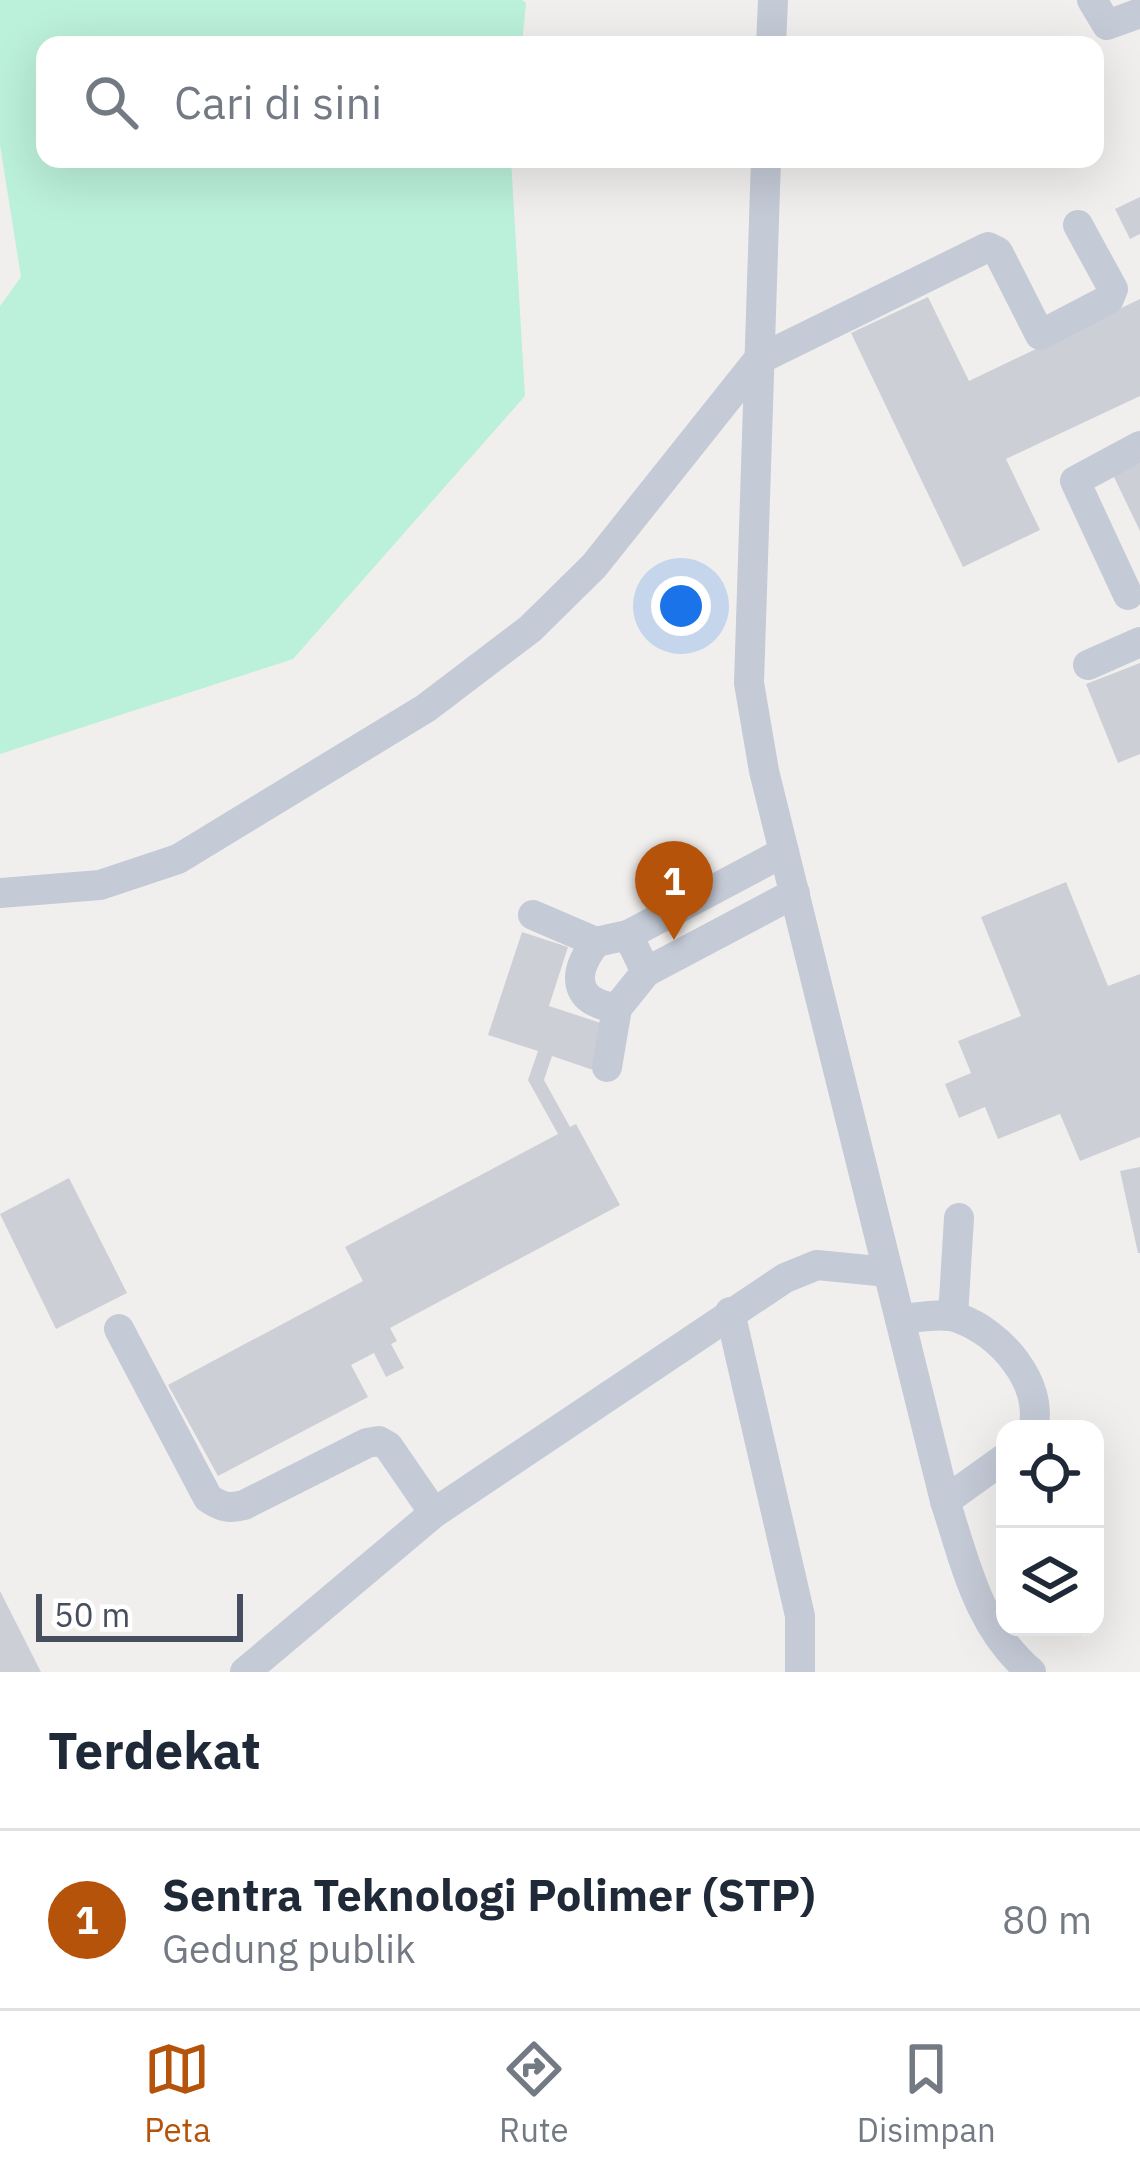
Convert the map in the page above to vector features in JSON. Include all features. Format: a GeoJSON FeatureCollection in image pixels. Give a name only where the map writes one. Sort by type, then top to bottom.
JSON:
{"type":"FeatureCollection","features":[{"type":"Feature","properties":{"kind":"lane"},"geometry":{"type":"LineString","coordinates":[[771,36],[772,0]]}},
{"type":"Feature","properties":{"kind":"lane"},"geometry":{"type":"LineString","coordinates":[[1092,0],[1107,25],[1140,13]]}},
{"type":"Feature","properties":{"kind":"lane"},"geometry":{"type":"LineString","coordinates":[[766,168],[749,683],[784,852],[945,1502],[989,1628],[1006,1652],[1031,1672]]}},
{"type":"Feature","properties":{"kind":"lane"},"geometry":{"type":"LineString","coordinates":[[0,893],[100,885],[178,859],[444,695],[530,629],[594,566],[758,360],[988,247],[998,252],[1040,335],[1114,295],[1078,225]]}},
{"type":"Feature","properties":{"kind":"lane"},"geometry":{"type":"LineString","coordinates":[[1128,595],[1075,481],[1140,446]]}},
{"type":"Feature","properties":{"kind":"lane"},"geometry":{"type":"LineString","coordinates":[[1088,664],[1140,642]]}},
{"type":"Feature","properties":{"kind":"lane"},"geometry":{"type":"LineString","coordinates":[[533,916],[596,942],[628,934],[784,852]]}},
{"type":"Feature","properties":{"kind":"lane"},"geometry":{"type":"LineString","coordinates":[[607,1067],[617,1008],[646,972],[795,893]]}},
{"type":"Feature","properties":{"kind":"lane"},"geometry":{"type":"LineString","coordinates":[[628,934],[646,972]]}},
{"type":"Feature","properties":{"kind":"lane"},"geometry":{"type":"LineString","coordinates":[[596,942],[584,957],[580,981],[593,1002],[617,1008]]}},
{"type":"Feature","properties":{"kind":"lane"},"geometry":{"type":"LineString","coordinates":[[953,1316],[959,1218]]}},
{"type":"Feature","properties":{"kind":"lane"},"geometry":{"type":"LineString","coordinates":[[245,1672],[434,1513],[784,1278],[818,1265],[888,1272]]}},
{"type":"Feature","properties":{"kind":"lane"},"geometry":{"type":"LineString","coordinates":[[730,1312],[800,1616],[800,1672]]}},
{"type":"Feature","properties":{"kind":"lane"},"geometry":{"type":"LineString","coordinates":[[900,1318],[953,1316],[985,1334],[1013,1358],[1034,1397],[1035,1420]]}},
{"type":"Feature","properties":{"kind":"lane"},"geometry":{"type":"LineString","coordinates":[[119,1329],[208,1498],[220,1506],[244,1505],[379,1441],[388,1446],[434,1513]]}},
{"type":"Feature","properties":{"kind":"lane"},"geometry":{"type":"LineString","coordinates":[[945,1502],[996,1465]]}},
{"type":"Feature","properties":{"kind":"green space"},"geometry":{"type":"Polygon","coordinates":[[[0,0],[526,3],[523,36],[36,36],[36,168],[512,168],[525,396],[293,659],[0,754],[0,306],[21,277],[0,145],[0,0]]]}},
{"type":"Feature","properties":{"kind":"building"},"geometry":{"type":"Polygon","coordinates":[[[1140,197],[1140,234],[1130,239],[1115,209],[1140,197]]]}},
{"type":"Feature","properties":{"kind":"building"},"geometry":{"type":"Polygon","coordinates":[[[928,297],[969,381],[1140,299],[1140,396],[1006,459],[1040,530],[963,567],[851,333],[928,297]]]}},
{"type":"Feature","properties":{"kind":"building"},"geometry":{"type":"Polygon","coordinates":[[[1140,463],[1140,531],[1113,475],[1140,463]]]}},
{"type":"Feature","properties":{"kind":"building"},"geometry":{"type":"Polygon","coordinates":[[[1140,663],[1140,754],[1118,763],[1086,684],[1140,663]]]}},
{"type":"Feature","properties":{"kind":"building"},"geometry":{"type":"Polygon","coordinates":[[[1066,882],[1108,986],[1140,974],[1140,1137],[1080,1161],[1060,1114],[998,1139],[985,1107],[959,1118],[945,1084],[971,1073],[958,1041],[1021,1016],[981,917],[1066,882]]]}},
{"type":"Feature","properties":{"kind":"building"},"geometry":{"type":"Polygon","coordinates":[[[522,932],[568,947],[549,1006],[607,1025],[593,1070],[552,1056],[544,1080],[570,1127],[576,1124],[620,1205],[390,1328],[397,1341],[391,1344],[404,1368],[386,1377],[374,1353],[351,1365],[368,1397],[218,1476],[168,1385],[363,1281],[345,1247],[558,1134],[528,1080],[538,1051],[488,1035],[522,932]]]}},
{"type":"Feature","properties":{"kind":"building"},"geometry":{"type":"Polygon","coordinates":[[[1140,1167],[1140,1253],[1138,1253],[1120,1171],[1140,1167]]]}},
{"type":"Feature","properties":{"kind":"building"},"geometry":{"type":"Polygon","coordinates":[[[69,1178],[127,1293],[56,1329],[0,1214],[69,1178]]]}},
{"type":"Feature","properties":{"kind":"building"},"geometry":{"type":"Polygon","coordinates":[[[0,1591],[41,1672],[0,1672],[0,1591]]]}},
{"type":"Feature","properties":{"kind":"place","name":"Sentra Teknologi Polimer (STP)"},"geometry":{"type":"Point","coordinates":[674,940]}}]}
